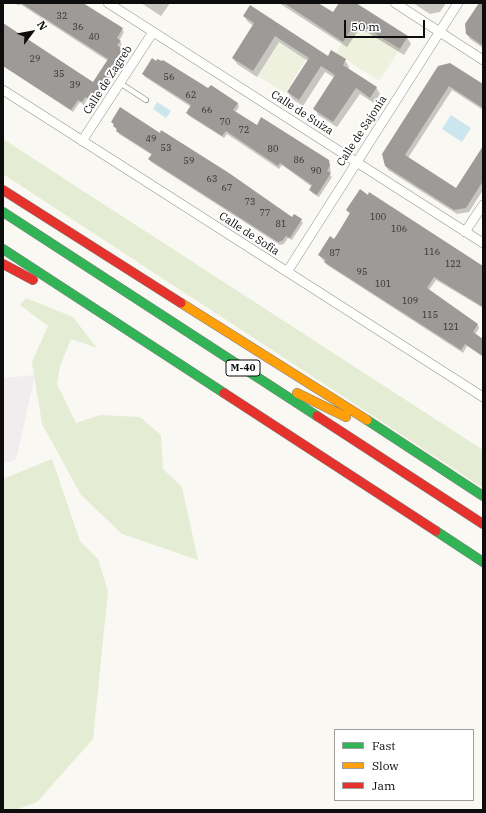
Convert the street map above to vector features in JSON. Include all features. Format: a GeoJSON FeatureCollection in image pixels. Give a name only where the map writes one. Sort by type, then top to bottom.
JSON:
{"type":"FeatureCollection","features":[{"type":"Feature","properties":{"kind":"highway"},"geometry":{"type":"LineString","coordinates":[[3,190],[483,496]]}},
{"type":"Feature","properties":{"kind":"highway","name":"M-40"},"geometry":{"type":"LineString","coordinates":[[3,212],[483,524]]}},
{"type":"Feature","properties":{"kind":"highway","name":"M-40"},"geometry":{"type":"LineString","coordinates":[[3,249],[140,340],[483,562]]}},
{"type":"Feature","properties":{"kind":"highway"},"geometry":{"type":"LineString","coordinates":[[3,264],[140,340]]}},
{"type":"Feature","properties":{"kind":"highway"},"geometry":{"type":"LineString","coordinates":[[227,358],[416,452]]}},
{"type":"Feature","properties":{"kind":"street","name":"Calle de Suiza"},"geometry":{"type":"LineString","coordinates":[[108,3],[483,243]]}},
{"type":"Feature","properties":{"kind":"street"},"geometry":{"type":"LineString","coordinates":[[395,3],[483,60]]}},
{"type":"Feature","properties":{"kind":"street","name":"Calle de Sajonia"},"geometry":{"type":"LineString","coordinates":[[287,272],[458,3]]}},
{"type":"Feature","properties":{"kind":"street","name":"Calle de Zagreb"},"geometry":{"type":"LineString","coordinates":[[82,141],[153,32]]}},
{"type":"Feature","properties":{"kind":"street","name":"Calle de Sofía"},"geometry":{"type":"LineString","coordinates":[[3,90],[483,397]]}},
{"type":"Feature","properties":{"kind":"street"},"geometry":{"type":"LineString","coordinates":[[465,232],[483,205]]}},
{"type":"Feature","properties":{"kind":"lane"},"geometry":{"type":"LineString","coordinates":[[120,83],[146,100]]}},
{"type":"Feature","properties":{"kind":"shaded area"},"geometry":{"type":"Polygon","coordinates":[[[35,375],[16,460],[3,464],[3,378],[35,375]]]}},
{"type":"Feature","properties":{"kind":"green space"},"geometry":{"type":"Polygon","coordinates":[[[356,22],[400,49],[379,81],[336,53],[356,22]]]}},
{"type":"Feature","properties":{"kind":"green space"},"geometry":{"type":"Polygon","coordinates":[[[279,42],[306,59],[285,93],[258,76],[279,42]]]}},
{"type":"Feature","properties":{"kind":"green space"},"geometry":{"type":"Polygon","coordinates":[[[3,139],[483,450],[483,488],[3,174],[3,139]]]}},
{"type":"Feature","properties":{"kind":"green space"},"geometry":{"type":"Polygon","coordinates":[[[26,298],[73,317],[97,348],[71,339],[60,366],[57,384],[76,423],[100,415],[140,417],[161,435],[163,469],[182,487],[198,560],[122,534],[81,495],[42,424],[32,362],[48,326],[20,305],[26,298]]]}},
{"type":"Feature","properties":{"kind":"green space"},"geometry":{"type":"Polygon","coordinates":[[[52,459],[80,541],[98,559],[108,591],[93,739],[37,802],[15,810],[3,810],[3,479],[52,459]]]}},
{"type":"Feature","properties":{"kind":"water"},"geometry":{"type":"Polygon","coordinates":[[[157,102],[171,111],[166,118],[153,109],[157,102]]]}},
{"type":"Feature","properties":{"kind":"water"},"geometry":{"type":"Polygon","coordinates":[[[451,115],[471,128],[462,142],[442,129],[451,115]]]}},
{"type":"Feature","properties":{"kind":"building"},"geometry":{"type":"Polygon","coordinates":[[[21,3],[83,3],[123,28],[117,38],[121,41],[117,45],[125,51],[93,101],[85,97],[82,102],[78,100],[71,110],[3,66],[3,23],[93,82],[108,59],[21,3]]]}},
{"type":"Feature","properties":{"kind":"building"},"geometry":{"type":"Polygon","coordinates":[[[284,3],[318,3],[333,12],[339,3],[356,3],[408,36],[400,49],[356,22],[343,42],[284,3]]]}},
{"type":"Feature","properties":{"kind":"building"},"geometry":{"type":"Polygon","coordinates":[[[479,3],[483,3],[483,46],[466,34],[465,24],[479,3]]]}},
{"type":"Feature","properties":{"kind":"building"},"geometry":{"type":"Polygon","coordinates":[[[250,5],[328,56],[331,50],[346,59],[343,65],[377,87],[370,98],[356,88],[333,122],[313,109],[335,75],[321,66],[299,100],[287,92],[309,58],[275,36],[253,71],[232,58],[254,23],[243,16],[250,5]]]}},
{"type":"Feature","properties":{"kind":"building"},"geometry":{"type":"Polygon","coordinates":[[[152,58],[156,61],[157,59],[163,60],[208,88],[211,85],[238,103],[233,110],[257,125],[261,117],[329,160],[330,166],[327,171],[331,173],[317,195],[309,190],[312,185],[280,163],[278,166],[226,131],[222,136],[186,113],[191,105],[142,74],[152,58]]]}},
{"type":"Feature","properties":{"kind":"building"},"geometry":{"type":"Polygon","coordinates":[[[450,63],[483,84],[483,108],[449,86],[405,155],[456,188],[483,146],[483,181],[466,208],[454,210],[385,166],[382,154],[438,66],[450,63]]]}},
{"type":"Feature","properties":{"kind":"building"},"geometry":{"type":"Polygon","coordinates":[[[120,107],[160,133],[161,130],[229,173],[292,217],[294,214],[302,219],[290,238],[286,236],[282,241],[278,242],[148,159],[152,154],[116,131],[117,129],[113,126],[114,124],[111,122],[120,107]]]}},
{"type":"Feature","properties":{"kind":"building"},"geometry":{"type":"Polygon","coordinates":[[[360,189],[368,195],[369,192],[483,266],[483,307],[434,277],[427,288],[478,324],[473,332],[483,339],[483,356],[465,344],[461,350],[324,262],[326,260],[318,255],[330,236],[334,239],[338,233],[350,213],[346,210],[360,189]]]}},
{"type":"Feature","properties":{"kind":"traffic: fast"},"geometry":{"type":"LineString","coordinates":[[3,212],[317,416]]}},
{"type":"Feature","properties":{"kind":"traffic: fast"},"geometry":{"type":"LineString","coordinates":[[3,249],[224,393]]}},
{"type":"Feature","properties":{"kind":"traffic: fast"},"geometry":{"type":"LineString","coordinates":[[367,420],[483,496]]}},
{"type":"Feature","properties":{"kind":"traffic: fast"},"geometry":{"type":"LineString","coordinates":[[436,531],[483,562]]}},
{"type":"Feature","properties":{"kind":"traffic: slow"},"geometry":{"type":"LineString","coordinates":[[181,303],[367,420]]}},
{"type":"Feature","properties":{"kind":"traffic: slow"},"geometry":{"type":"LineString","coordinates":[[297,393],[346,417]]}},
{"type":"Feature","properties":{"kind":"traffic: jam"},"geometry":{"type":"LineString","coordinates":[[3,190],[181,303]]}},
{"type":"Feature","properties":{"kind":"traffic: jam"},"geometry":{"type":"LineString","coordinates":[[3,264],[33,280]]}},
{"type":"Feature","properties":{"kind":"traffic: jam"},"geometry":{"type":"LineString","coordinates":[[224,393],[436,531]]}},
{"type":"Feature","properties":{"kind":"traffic: jam"},"geometry":{"type":"LineString","coordinates":[[317,416],[483,524]]}}]}
